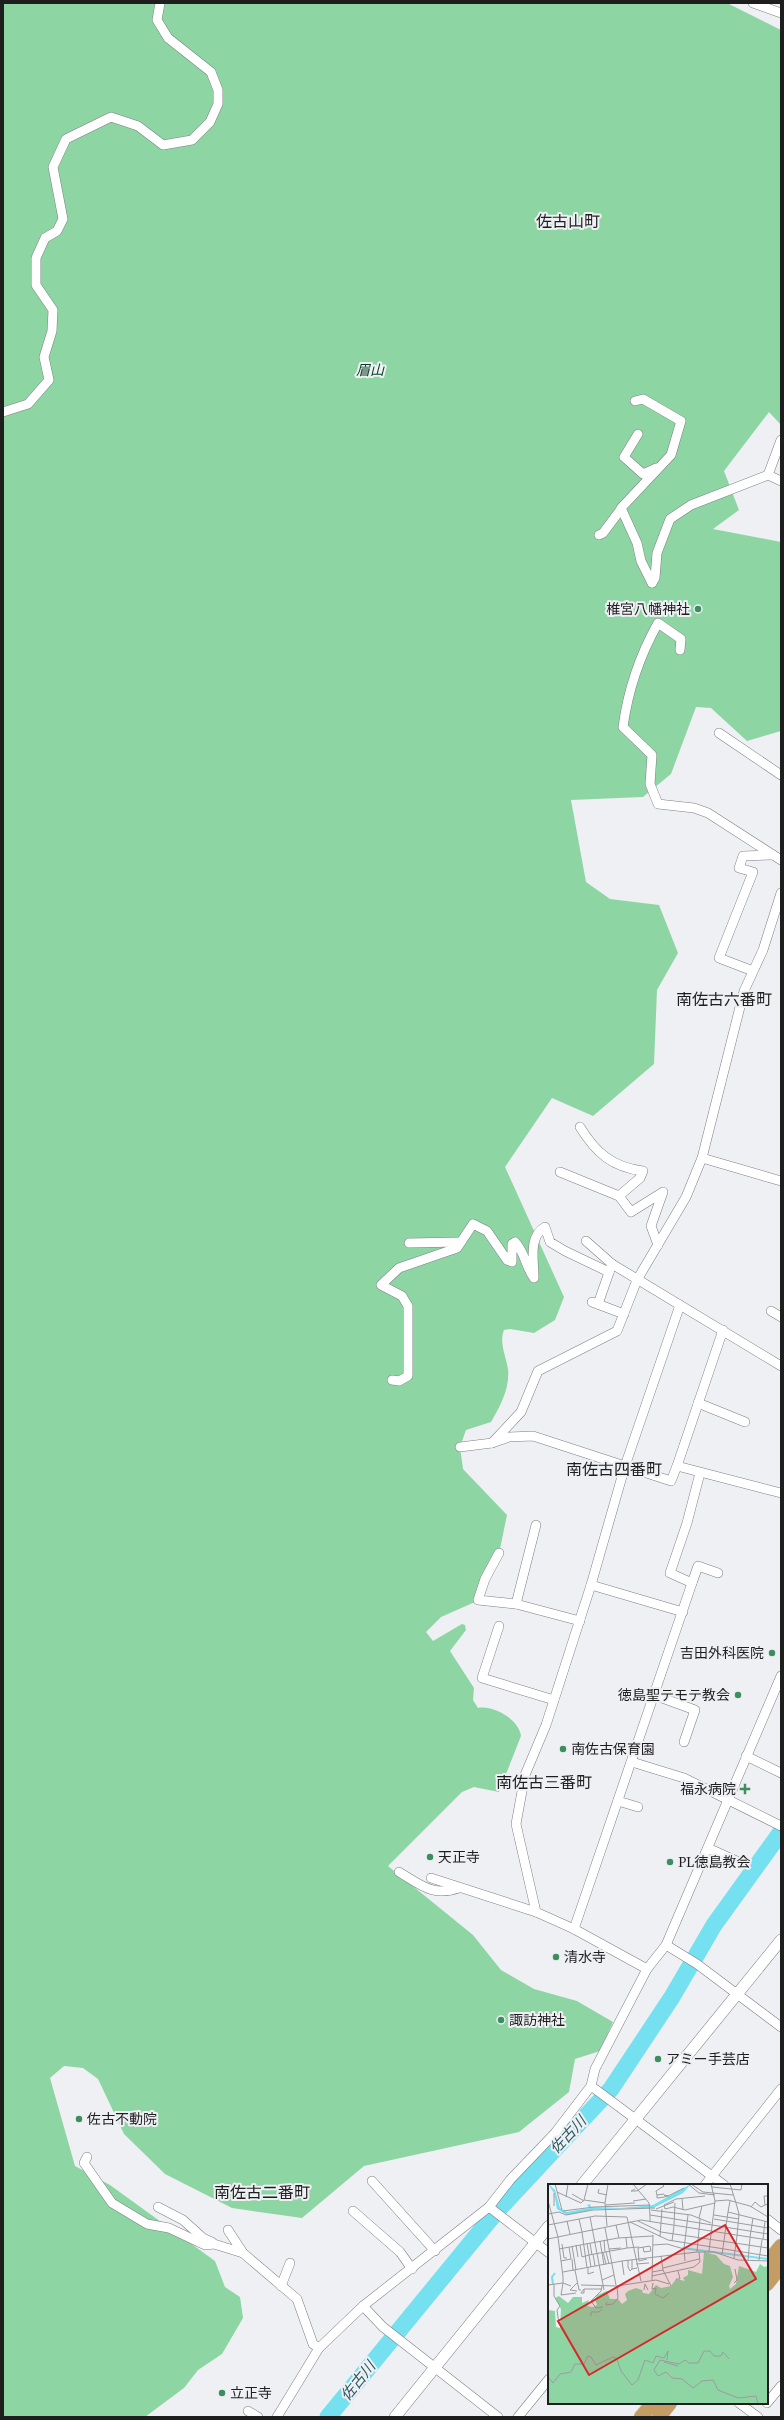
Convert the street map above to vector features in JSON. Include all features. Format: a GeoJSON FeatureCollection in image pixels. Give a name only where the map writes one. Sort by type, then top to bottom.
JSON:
{"type":"FeatureCollection","features":[{"type":"Feature","properties":{"kind":"highway"},"geometry":{"type":"LineString","coordinates":[[768,2262],[781,2246]]}},
{"type":"Feature","properties":{"kind":"highway"},"geometry":{"type":"LineString","coordinates":[[768,2283],[781,2266]]}},
{"type":"Feature","properties":{"kind":"highway"},"geometry":{"type":"LineString","coordinates":[[641,2417],[652,2404]]}},
{"type":"Feature","properties":{"kind":"highway"},"geometry":{"type":"LineString","coordinates":[[659,2417],[669,2404]]}},
{"type":"Feature","properties":{"kind":"street"},"geometry":{"type":"LineString","coordinates":[[3,412],[28,404],[49,380],[44,357],[52,331],[53,310],[36,285],[36,258],[45,238],[57,231],[63,219],[53,167],[66,139],[111,117],[138,126],[163,145],[192,140],[210,122],[218,104],[218,90],[210,72],[168,38],[157,20],[160,3]]}},
{"type":"Feature","properties":{"kind":"street"},"geometry":{"type":"LineString","coordinates":[[753,3],[781,13]]}},
{"type":"Feature","properties":{"kind":"street"},"geometry":{"type":"LineString","coordinates":[[599,535],[603,533],[621,509],[671,455],[681,421],[643,399],[635,401]]}},
{"type":"Feature","properties":{"kind":"street"},"geometry":{"type":"LineString","coordinates":[[638,434],[624,457],[643,474],[663,464]]}},
{"type":"Feature","properties":{"kind":"street"},"geometry":{"type":"LineString","coordinates":[[768,475],[781,440]]}},
{"type":"Feature","properties":{"kind":"street"},"geometry":{"type":"LineString","coordinates":[[621,509],[637,543],[641,561],[652,583],[655,578],[657,553],[670,518],[691,504],[768,475],[781,481]]}},
{"type":"Feature","properties":{"kind":"street"},"geometry":{"type":"LineString","coordinates":[[680,650],[680,638],[658,623],[642,652],[625,711],[623,727],[652,755],[650,784],[658,804],[694,808],[708,813],[781,860]]}},
{"type":"Feature","properties":{"kind":"street"},"geometry":{"type":"LineString","coordinates":[[719,733],[781,775]]}},
{"type":"Feature","properties":{"kind":"street"},"geometry":{"type":"LineString","coordinates":[[753,971],[720,958],[753,872],[739,868],[743,856],[773,855]]}},
{"type":"Feature","properties":{"kind":"street"},"geometry":{"type":"LineString","coordinates":[[492,1443],[520,1412],[538,1371],[617,1331],[637,1280],[686,1197],[702,1158],[744,991],[763,950],[781,893]]}},
{"type":"Feature","properties":{"kind":"street"},"geometry":{"type":"LineString","coordinates":[[580,1127],[594,1148],[625,1169],[643,1171],[640,1178],[619,1196]]}},
{"type":"Feature","properties":{"kind":"street"},"geometry":{"type":"LineString","coordinates":[[702,1158],[781,1181]]}},
{"type":"Feature","properties":{"kind":"street"},"geometry":{"type":"LineString","coordinates":[[560,1172],[619,1196],[631,1212],[663,1192],[651,1226],[658,1245]]}},
{"type":"Feature","properties":{"kind":"street"},"geometry":{"type":"LineString","coordinates":[[392,1380],[399,1381],[408,1376],[408,1306],[402,1296],[381,1285],[399,1268],[457,1248],[473,1224],[487,1231],[507,1260],[512,1262],[512,1244],[515,1242],[521,1248],[529,1271],[534,1278],[533,1239],[538,1231],[545,1227],[550,1242],[565,1251],[637,1280],[781,1366]]}},
{"type":"Feature","properties":{"kind":"street"},"geometry":{"type":"LineString","coordinates":[[586,1241],[610,1268]]}},
{"type":"Feature","properties":{"kind":"street"},"geometry":{"type":"LineString","coordinates":[[409,1243],[461,1242]]}},
{"type":"Feature","properties":{"kind":"street"},"geometry":{"type":"LineString","coordinates":[[610,1268],[595,1303],[624,1314]]}},
{"type":"Feature","properties":{"kind":"street"},"geometry":{"type":"LineString","coordinates":[[536,1912],[516,1824],[525,1775],[554,1700],[591,1585],[625,1466],[680,1305]]}},
{"type":"Feature","properties":{"kind":"street"},"geometry":{"type":"LineString","coordinates":[[772,1311],[781,1317]]}},
{"type":"Feature","properties":{"kind":"street"},"geometry":{"type":"LineString","coordinates":[[460,1447],[492,1443],[509,1436],[533,1436],[671,1481],[723,1330]]}},
{"type":"Feature","properties":{"kind":"street"},"geometry":{"type":"LineString","coordinates":[[698,1403],[745,1422]]}},
{"type":"Feature","properties":{"kind":"street"},"geometry":{"type":"LineString","coordinates":[[677,1466],[781,1493]]}},
{"type":"Feature","properties":{"kind":"street"},"geometry":{"type":"LineString","coordinates":[[692,1583],[670,1573],[687,1523],[700,1473]]}},
{"type":"Feature","properties":{"kind":"street"},"geometry":{"type":"LineString","coordinates":[[516,1604],[536,1525]]}},
{"type":"Feature","properties":{"kind":"street"},"geometry":{"type":"LineString","coordinates":[[499,1553],[485,1579],[478,1600],[516,1604],[580,1621]]}},
{"type":"Feature","properties":{"kind":"street"},"geometry":{"type":"LineString","coordinates":[[574,1929],[698,1566],[718,1573]]}},
{"type":"Feature","properties":{"kind":"street"},"geometry":{"type":"LineString","coordinates":[[591,1585],[683,1612]]}},
{"type":"Feature","properties":{"kind":"street"},"geometry":{"type":"LineString","coordinates":[[499,1626],[482,1678],[554,1700]]}},
{"type":"Feature","properties":{"kind":"street"},"geometry":{"type":"LineString","coordinates":[[277,2417],[319,2348],[363,2306],[491,2209],[510,2180],[555,2133],[591,2086],[595,2069],[647,1969],[666,1945],[781,1676]]}},
{"type":"Feature","properties":{"kind":"street"},"geometry":{"type":"LineString","coordinates":[[654,1695],[695,1710],[689,1738]]}},
{"type":"Feature","properties":{"kind":"street"},"geometry":{"type":"LineString","coordinates":[[746,1756],[781,1773]]}},
{"type":"Feature","properties":{"kind":"street"},"geometry":{"type":"LineString","coordinates":[[632,1762],[684,1778],[781,1826]]}},
{"type":"Feature","properties":{"kind":"street"},"geometry":{"type":"LineString","coordinates":[[618,1800],[638,1807]]}},
{"type":"Feature","properties":{"kind":"street"},"geometry":{"type":"LineString","coordinates":[[708,1848],[739,1862]]}},
{"type":"Feature","properties":{"kind":"street"},"geometry":{"type":"LineString","coordinates":[[399,1872],[432,1892],[448,1892],[459,1888]]}},
{"type":"Feature","properties":{"kind":"street"},"geometry":{"type":"LineString","coordinates":[[431,1878],[536,1912],[574,1929],[647,1969]]}},
{"type":"Feature","properties":{"kind":"street"},"geometry":{"type":"LineString","coordinates":[[583,2184],[781,1940]]}},
{"type":"Feature","properties":{"kind":"street"},"geometry":{"type":"LineString","coordinates":[[666,1945],[694,1962],[781,2027]]}},
{"type":"Feature","properties":{"kind":"street"},"geometry":{"type":"LineString","coordinates":[[591,2086],[723,2184]]}},
{"type":"Feature","properties":{"kind":"street"},"geometry":{"type":"LineString","coordinates":[[706,2184],[780,2093]]}},
{"type":"Feature","properties":{"kind":"street"},"geometry":{"type":"LineString","coordinates":[[87,2157],[84,2163],[112,2203],[147,2224],[168,2228],[205,2245],[214,2244]]}},
{"type":"Feature","properties":{"kind":"street"},"geometry":{"type":"LineString","coordinates":[[372,2181],[435,2251]]}},
{"type":"Feature","properties":{"kind":"street"},"geometry":{"type":"LineString","coordinates":[[158,2207],[183,2220],[203,2238],[214,2244],[243,2253]]}},
{"type":"Feature","properties":{"kind":"street"},"geometry":{"type":"LineString","coordinates":[[491,2209],[548,2252]]}},
{"type":"Feature","properties":{"kind":"street"},"geometry":{"type":"LineString","coordinates":[[353,2211],[400,2252],[412,2269]]}},
{"type":"Feature","properties":{"kind":"street"},"geometry":{"type":"LineString","coordinates":[[768,2220],[781,2230]]}},
{"type":"Feature","properties":{"kind":"street"},"geometry":{"type":"LineString","coordinates":[[395,2417],[548,2227]]}},
{"type":"Feature","properties":{"kind":"street"},"geometry":{"type":"LineString","coordinates":[[228,2230],[243,2253],[297,2299],[313,2344],[319,2348]]}},
{"type":"Feature","properties":{"kind":"street"},"geometry":{"type":"LineString","coordinates":[[281,2286],[290,2263]]}},
{"type":"Feature","properties":{"kind":"street"},"geometry":{"type":"LineString","coordinates":[[363,2306],[398,2339],[498,2417]]}},
{"type":"Feature","properties":{"kind":"street"},"geometry":{"type":"LineString","coordinates":[[518,2417],[548,2380]]}},
{"type":"Feature","properties":{"kind":"street"},"geometry":{"type":"LineString","coordinates":[[768,2402],[781,2386]]}},
{"type":"Feature","properties":{"kind":"street"},"geometry":{"type":"LineString","coordinates":[[741,2404],[757,2417],[766,2404]]}},
{"type":"Feature","properties":{"kind":"street"},"geometry":{"type":"LineString","coordinates":[[248,2411],[258,2417]]}},
{"type":"Feature","properties":{"kind":"green space","name":"眉山"},"geometry":{"type":"Polygon","coordinates":[[[3,3],[727,3],[781,30],[781,425],[769,412],[724,471],[739,510],[713,529],[781,542],[781,731],[747,741],[711,708],[696,707],[671,774],[643,797],[571,800],[586,882],[610,899],[659,905],[678,953],[657,990],[654,1064],[593,1116],[552,1098],[505,1167],[564,1297],[555,1320],[534,1333],[510,1329],[504,1330],[502,1340],[508,1376],[504,1397],[491,1422],[466,1430],[460,1447],[463,1469],[507,1515],[500,1549],[475,1602],[441,1617],[426,1632],[433,1641],[462,1624],[465,1625],[466,1630],[450,1651],[474,1688],[473,1700],[478,1708],[491,1709],[504,1714],[516,1724],[521,1736],[499,1792],[474,1787],[462,1792],[388,1866],[473,1935],[501,1970],[534,1989],[577,2001],[613,2022],[600,2051],[575,2059],[569,2092],[519,2132],[364,2166],[302,2218],[232,2208],[165,2174],[124,2134],[98,2079],[83,2068],[64,2066],[50,2078],[75,2166],[110,2185],[215,2261],[225,2287],[240,2297],[243,2318],[222,2354],[198,2370],[184,2388],[145,2417],[3,2417],[3,3]]]}},
{"type":"Feature","properties":{"kind":"waterway","name":"佐古川"},"geometry":{"type":"LineString","coordinates":[[328,2417],[497,2211],[611,2089],[672,1997],[714,1925],[781,1832]]}},
{"type":"Feature","properties":{"kind":"place","name":"椎宮八幡神社"},"geometry":{"type":"Point","coordinates":[698,609]}},
{"type":"Feature","properties":{"kind":"place","name":"吉田外科医院"},"geometry":{"type":"Point","coordinates":[772,1653]}},
{"type":"Feature","properties":{"kind":"place","name":"徳島聖テモテ教会"},"geometry":{"type":"Point","coordinates":[738,1695]}},
{"type":"Feature","properties":{"kind":"place","name":"南佐古保育園"},"geometry":{"type":"Point","coordinates":[563,1749]}},
{"type":"Feature","properties":{"kind":"place","name":"福永病院"},"geometry":{"type":"Point","coordinates":[745,1789]}},
{"type":"Feature","properties":{"kind":"place","name":"天正寺"},"geometry":{"type":"Point","coordinates":[430,1857]}},
{"type":"Feature","properties":{"kind":"place","name":"PL徳島教会"},"geometry":{"type":"Point","coordinates":[670,1862]}},
{"type":"Feature","properties":{"kind":"place","name":"清水寺"},"geometry":{"type":"Point","coordinates":[556,1957]}},
{"type":"Feature","properties":{"kind":"place","name":"諏訪神社"},"geometry":{"type":"Point","coordinates":[501,2020]}},
{"type":"Feature","properties":{"kind":"place","name":"アミー手芸店"},"geometry":{"type":"Point","coordinates":[658,2059]}},
{"type":"Feature","properties":{"kind":"place","name":"佐古不動院"},"geometry":{"type":"Point","coordinates":[79,2119]}},
{"type":"Feature","properties":{"kind":"place","name":"立正寺"},"geometry":{"type":"Point","coordinates":[222,2393]}},
{"type":"Feature","properties":{"kind":"district","name":"佐古山町"},"geometry":{"type":"Point","coordinates":[568,221]}},
{"type":"Feature","properties":{"kind":"district","name":"南佐古六番町"},"geometry":{"type":"Point","coordinates":[724,999]}},
{"type":"Feature","properties":{"kind":"district","name":"南佐古四番町"},"geometry":{"type":"Point","coordinates":[614,1469]}},
{"type":"Feature","properties":{"kind":"district","name":"南佐古三番町"},"geometry":{"type":"Point","coordinates":[544,1782]}},
{"type":"Feature","properties":{"kind":"district","name":"南佐古二番町"},"geometry":{"type":"Point","coordinates":[262,2192]}}]}
